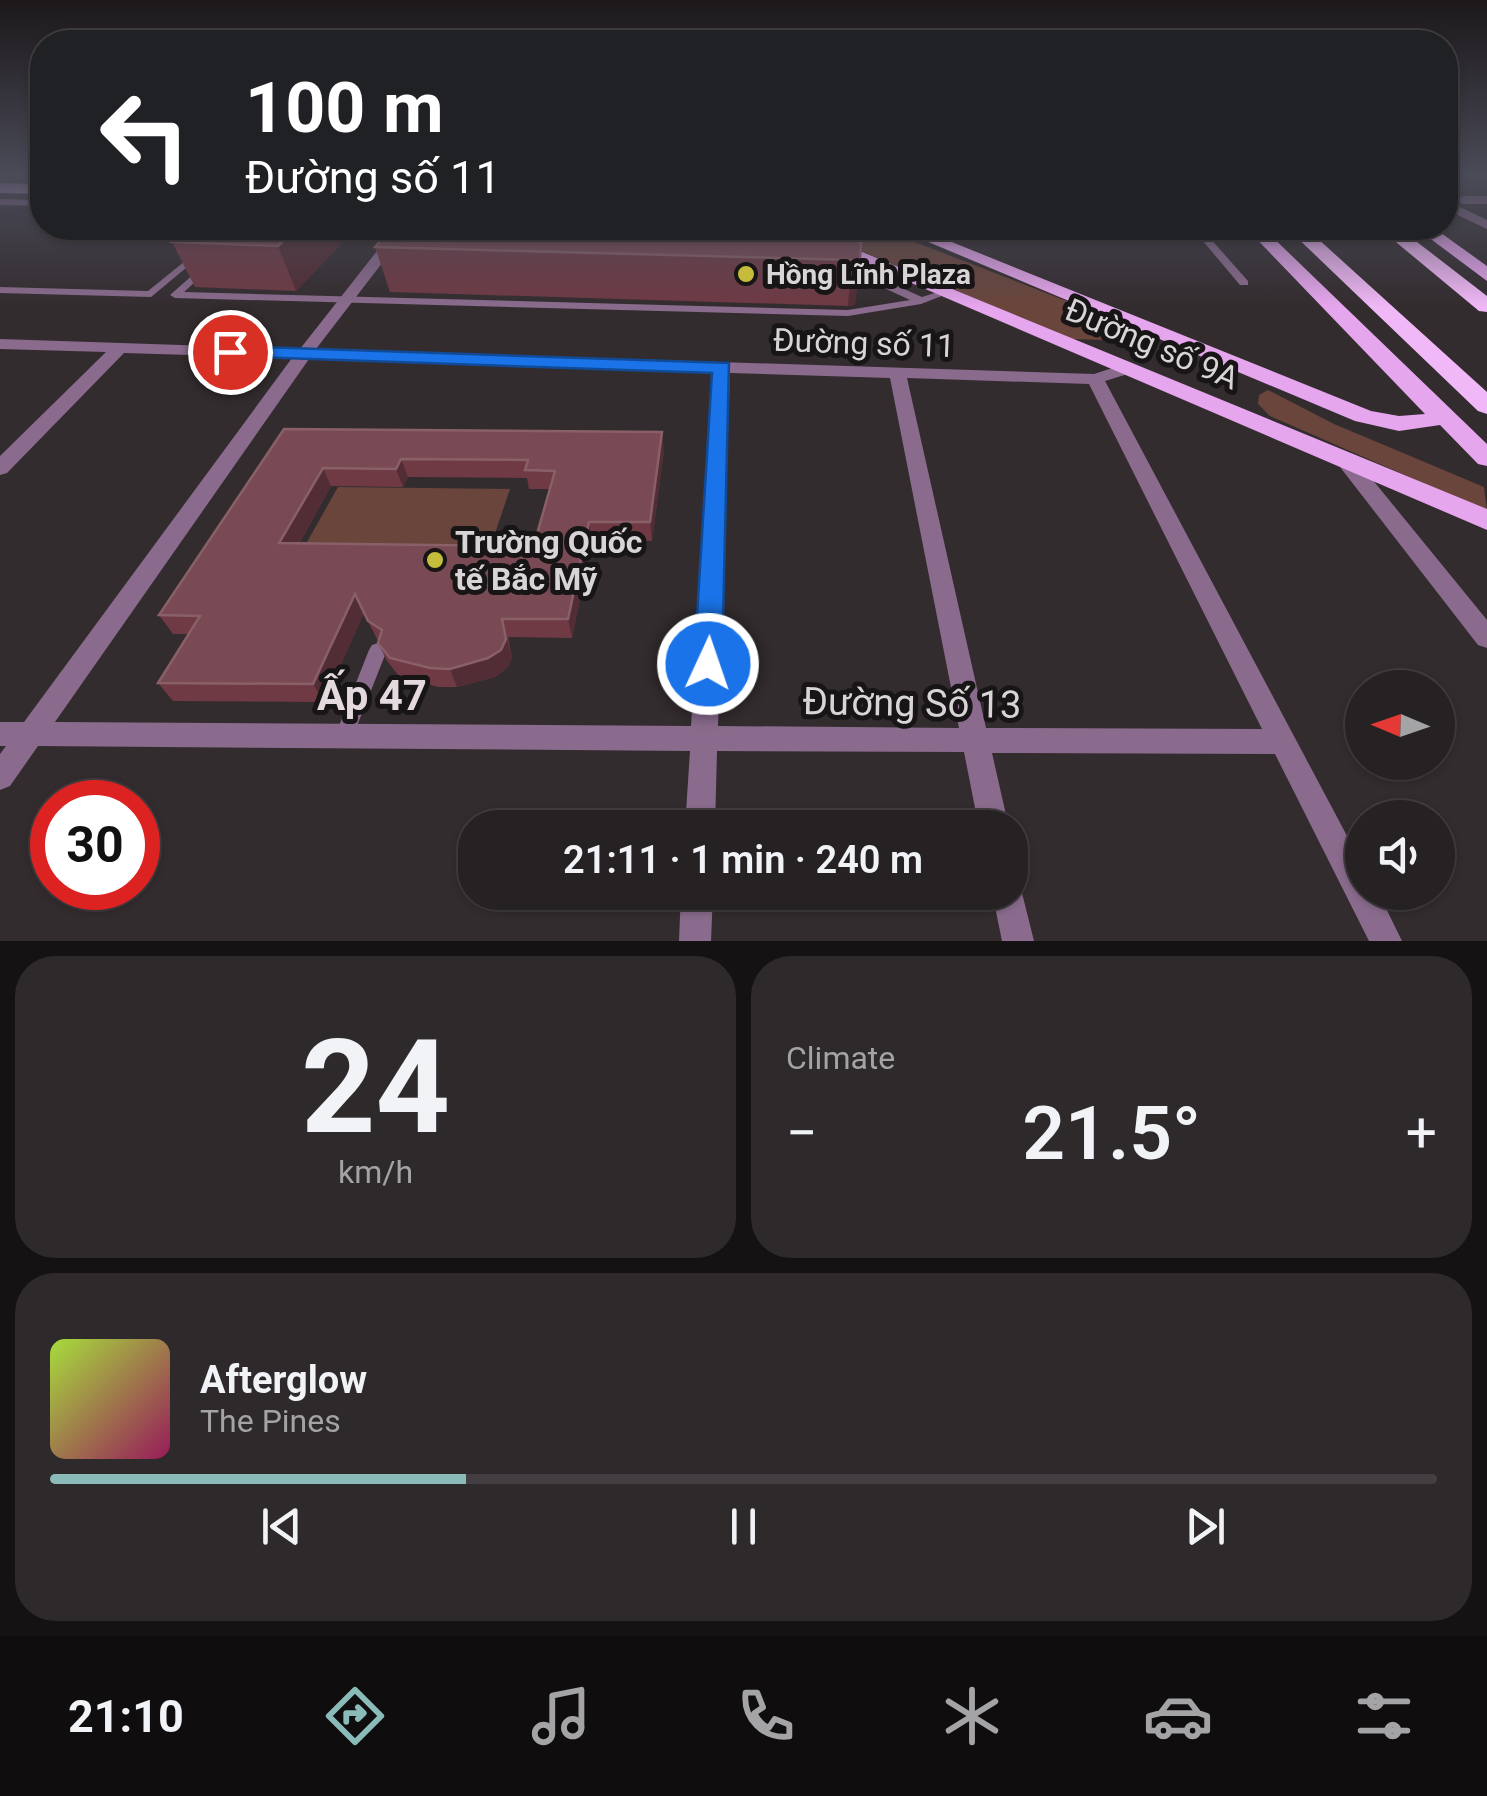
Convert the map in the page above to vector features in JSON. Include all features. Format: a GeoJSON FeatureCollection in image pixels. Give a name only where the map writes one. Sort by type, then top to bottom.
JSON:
{"type":"FeatureCollection","features":[{"type":"Feature","properties":{"kind":"highway"},"geometry":{"type":"LineString","coordinates":[[1309,240],[1487,406]]}},
{"type":"Feature","properties":{"kind":"highway"},"geometry":{"type":"LineString","coordinates":[[1403,240],[1487,306]]}},
{"type":"Feature","properties":{"kind":"main road","name":"Đường số 9A"},"geometry":{"type":"LineString","coordinates":[[822,240],[1487,520]]}},
{"type":"Feature","properties":{"kind":"main road","name":"Đường số 9A"},"geometry":{"type":"LineString","coordinates":[[932,240],[1382,422],[1426,422],[1436,418],[1437,412]]}},
{"type":"Feature","properties":{"kind":"main road"},"geometry":{"type":"LineString","coordinates":[[1266,240],[1487,458]]}},
{"type":"Feature","properties":{"kind":"main road"},"geometry":{"type":"LineString","coordinates":[[1440,240],[1487,275]]}},
{"type":"Feature","properties":{"kind":"main road"},"geometry":{"type":"LineString","coordinates":[[1124,369],[1168,337]]}},
{"type":"Feature","properties":{"kind":"street"},"geometry":{"type":"LineString","coordinates":[[0,777],[304,354],[347,297],[398,240]]}},
{"type":"Feature","properties":{"kind":"street","name":"Đường số 11"},"geometry":{"type":"LineString","coordinates":[[0,344],[1095,380],[1124,369]]}},
{"type":"Feature","properties":{"kind":"street"},"geometry":{"type":"LineString","coordinates":[[0,468],[120,348]]}},
{"type":"Feature","properties":{"kind":"street"},"geometry":{"type":"LineString","coordinates":[[701,810],[722,368]]}},
{"type":"Feature","properties":{"kind":"street"},"geometry":{"type":"LineString","coordinates":[[898,374],[990,810]]}},
{"type":"Feature","properties":{"kind":"street"},"geometry":{"type":"LineString","coordinates":[[1095,380],[1386,941]]}},
{"type":"Feature","properties":{"kind":"street"},"geometry":{"type":"LineString","coordinates":[[1348,462],[1487,638]]}},
{"type":"Feature","properties":{"kind":"street","name":"Đường Số 13"},"geometry":{"type":"LineString","coordinates":[[0,734],[1283,742]]}},
{"type":"Feature","properties":{"kind":"street"},"geometry":{"type":"LineString","coordinates":[[694,941],[696,910]]}},
{"type":"Feature","properties":{"kind":"street"},"geometry":{"type":"LineString","coordinates":[[1012,910],[1018,941]]}},
{"type":"Feature","properties":{"kind":"lane"},"geometry":{"type":"LineString","coordinates":[[1206,240],[1244,283]]}},
{"type":"Feature","properties":{"kind":"lane"},"geometry":{"type":"LineString","coordinates":[[0,290],[151,294],[203,250]]}},
{"type":"Feature","properties":{"kind":"lane"},"geometry":{"type":"LineString","coordinates":[[220,254],[175,295],[848,313],[921,301],[947,292]]}},
{"type":"Feature","properties":{"kind":"lane"},"geometry":{"type":"LineString","coordinates":[[840,264],[859,254]]}},
{"type":"Feature","properties":{"kind":"lane"},"geometry":{"type":"LineString","coordinates":[[827,260],[921,301]]}},
{"type":"Feature","properties":{"kind":"lane"},"geometry":{"type":"LineString","coordinates":[[344,736],[378,650]]}},
{"type":"Feature","properties":{"kind":"shaded area"},"geometry":{"type":"Polygon","coordinates":[[[835,240],[910,240],[1100,314],[1110,323],[1112,334],[1105,340],[1073,339],[835,240]]]}},
{"type":"Feature","properties":{"kind":"shaded area"},"geometry":{"type":"Polygon","coordinates":[[[1268,390],[1334,424],[1484,487],[1487,511],[1270,416],[1258,404],[1259,395],[1268,390]]]}},
{"type":"Feature","properties":{"kind":"shaded area"},"geometry":{"type":"Polygon","coordinates":[[[338,487],[510,489],[486,560],[298,558],[338,487]]]}},
{"type":"Feature","properties":{"kind":"building"},"geometry":{"type":"Polygon","coordinates":[[[175,240],[284,240],[278,246],[172,242],[175,240]]]}},
{"type":"Feature","properties":{"kind":"building"},"geometry":{"type":"Polygon","coordinates":[[[381,240],[861,242],[860,259],[852,260],[375,247],[381,240]]]}},
{"type":"Feature","properties":{"kind":"building"},"geometry":{"type":"Polygon","coordinates":[[[284,429],[662,432],[650,522],[589,522],[568,619],[502,619],[506,639],[501,650],[488,658],[450,669],[390,658],[378,643],[382,630],[368,621],[355,594],[313,684],[158,683],[200,616],[159,615],[284,429]],[[401,459],[396,469],[323,468],[279,543],[511,546],[513,541],[535,541],[555,471],[525,470],[528,460],[401,459]]]}},
{"type":"Feature","properties":{"kind":"place","name":"Hồng Lĩnh Plaza"},"geometry":{"type":"Point","coordinates":[746,274]}},
{"type":"Feature","properties":{"kind":"place","name":"Trường Quốc tế Bắc Mỹ"},"geometry":{"type":"Point","coordinates":[435,560]}},
{"type":"Feature","properties":{"kind":"district","name":"Ấp 47"},"geometry":{"type":"Point","coordinates":[372,695]}},
{"type":"Feature","properties":{"kind":"route"},"geometry":{"type":"LineString","coordinates":[[230,352],[722,368],[708,664]]}}]}
